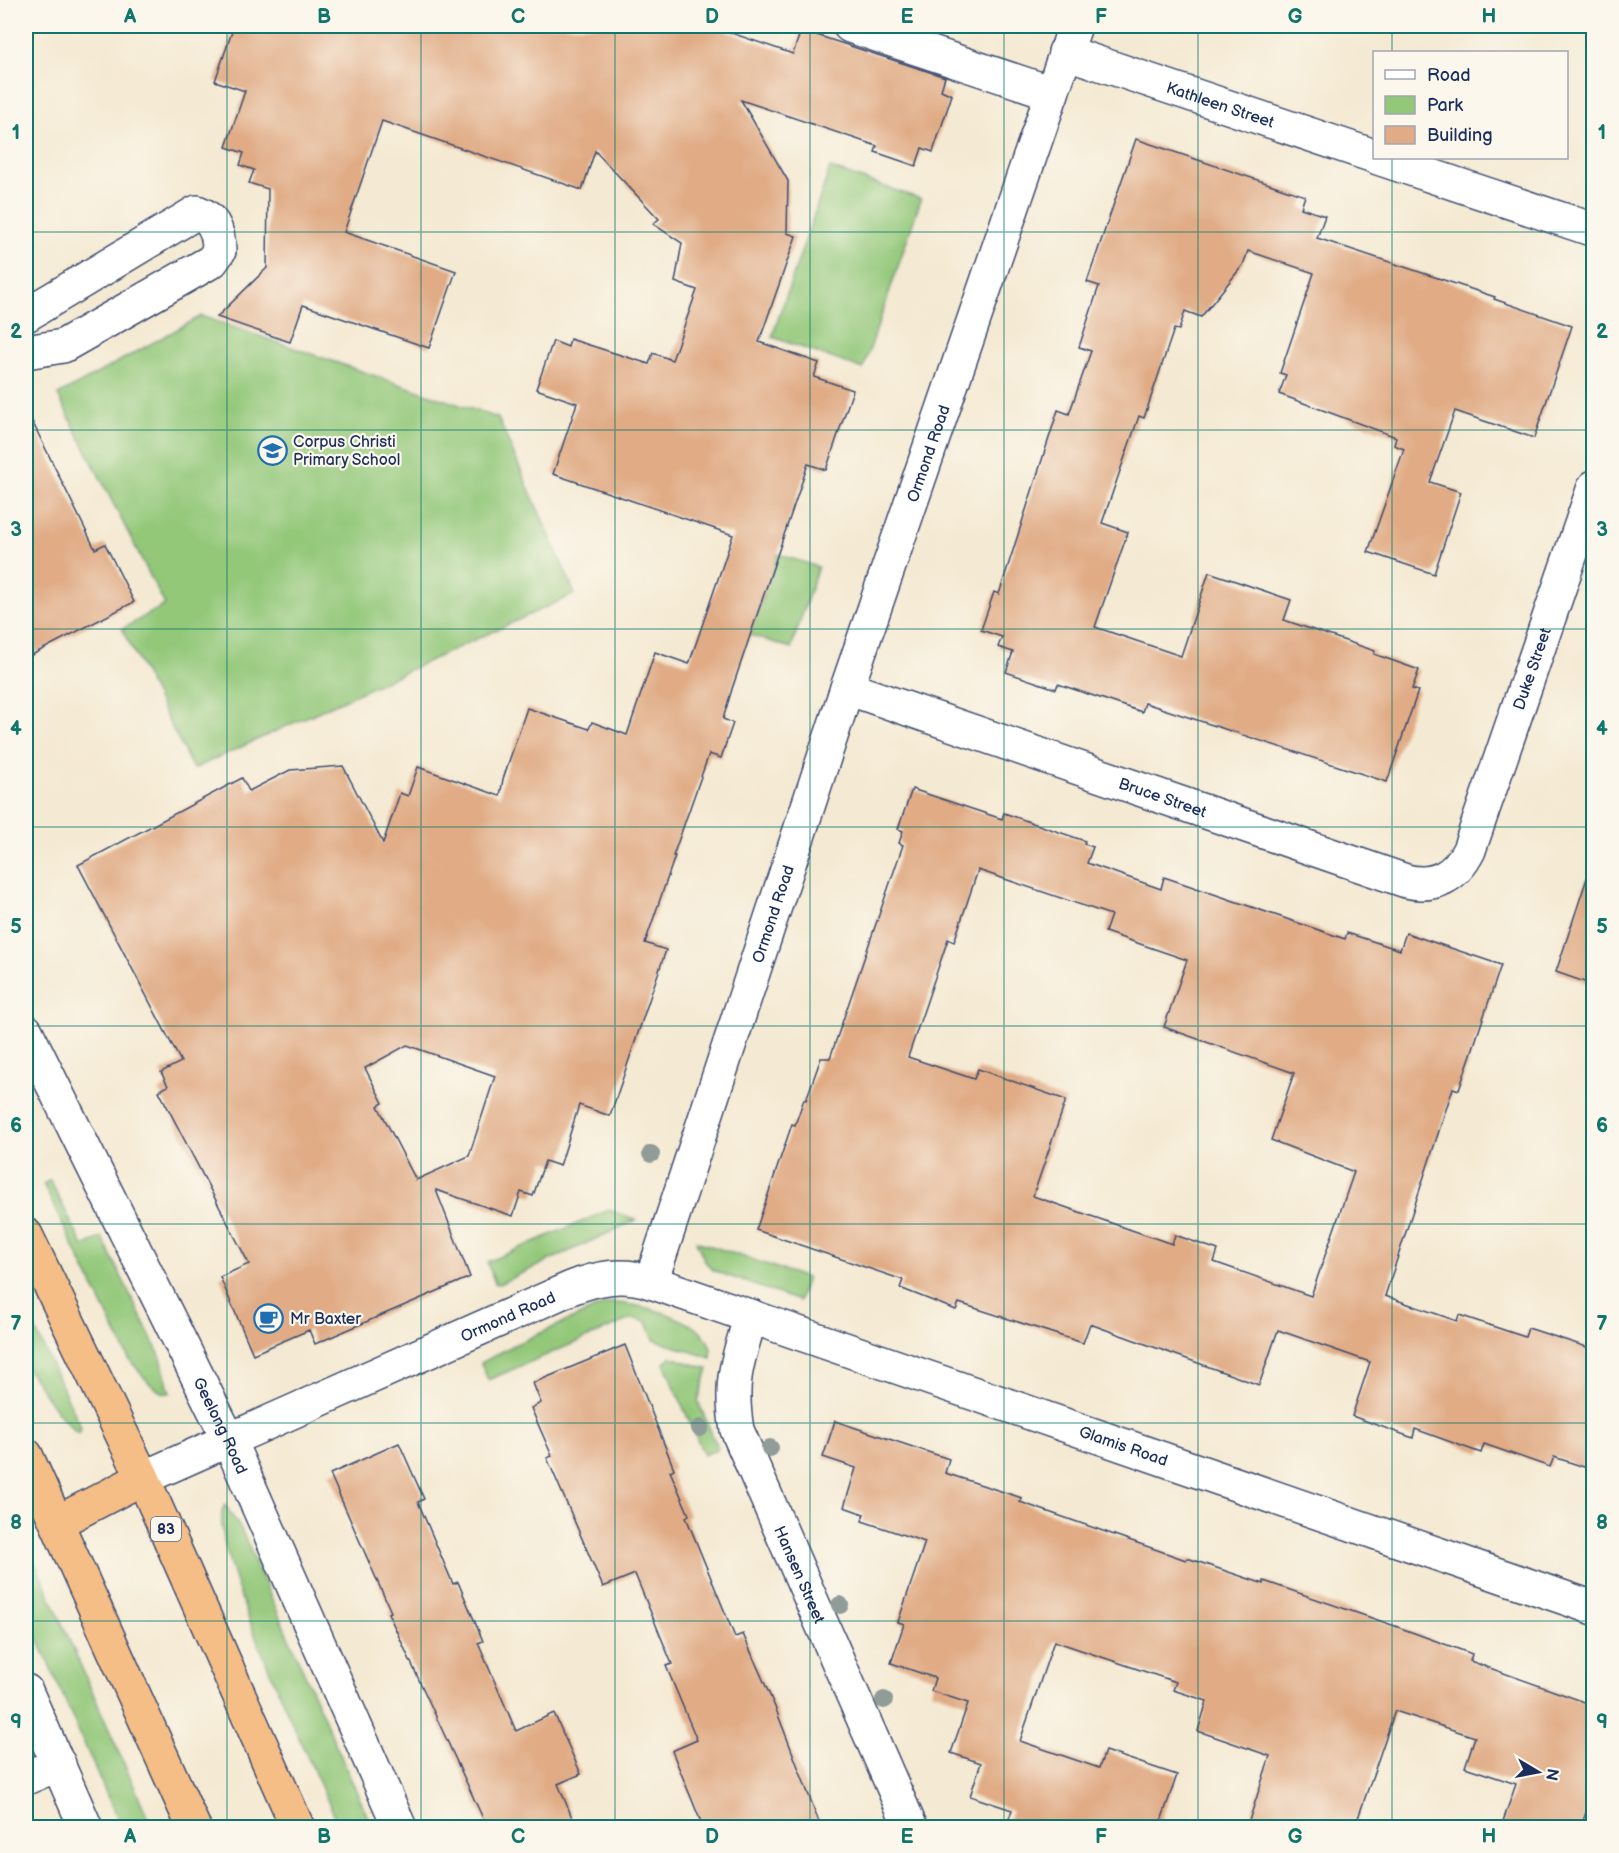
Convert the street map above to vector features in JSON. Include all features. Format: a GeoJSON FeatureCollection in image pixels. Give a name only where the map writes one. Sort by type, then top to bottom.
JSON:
{"type":"FeatureCollection","features":[{"type":"Feature","properties":{"kind":"highway","name":"83"},"geometry":{"type":"LineString","coordinates":[[26,1235],[143,1478],[298,1827]]}},
{"type":"Feature","properties":{"kind":"highway"},"geometry":{"type":"LineString","coordinates":[[26,1455],[194,1827]]}},
{"type":"Feature","properties":{"kind":"highway"},"geometry":{"type":"LineString","coordinates":[[58,1522],[143,1478]]}},
{"type":"Feature","properties":{"kind":"street"},"geometry":{"type":"LineString","coordinates":[[850,26],[1052,93]]}},
{"type":"Feature","properties":{"kind":"street","name":"Ormond Road"},"geometry":{"type":"LineString","coordinates":[[143,1478],[228,1438],[579,1285],[619,1276],[635,1276],[651,1282],[847,688],[1070,39]]}},
{"type":"Feature","properties":{"kind":"street","name":"Kathleen Street"},"geometry":{"type":"LineString","coordinates":[[1070,39],[1373,156]]}},
{"type":"Feature","properties":{"kind":"street","name":"Kathleen Street"},"geometry":{"type":"LineString","coordinates":[[1382,159],[1593,230]]}},
{"type":"Feature","properties":{"kind":"street"},"geometry":{"type":"LineString","coordinates":[[26,315],[197,212],[206,215],[216,230],[219,251],[212,261],[63,346],[26,352]]}},
{"type":"Feature","properties":{"kind":"street","name":"Duke Street"},"geometry":{"type":"LineString","coordinates":[[1469,850],[1593,487]]}},
{"type":"Feature","properties":{"kind":"street","name":"Bruce Street"},"geometry":{"type":"LineString","coordinates":[[847,688],[1406,882],[1427,884],[1446,878],[1456,870],[1469,850]]}},
{"type":"Feature","properties":{"kind":"street","name":"Geelong Road"},"geometry":{"type":"LineString","coordinates":[[26,1030],[228,1438],[400,1827]]}},
{"type":"Feature","properties":{"kind":"street","name":"Glamis Road"},"geometry":{"type":"LineString","coordinates":[[651,1282],[1593,1608]]}},
{"type":"Feature","properties":{"kind":"street","name":"Hansen Street"},"geometry":{"type":"LineString","coordinates":[[751,1316],[733,1372],[732,1402],[737,1430],[911,1827]]}},
{"type":"Feature","properties":{"kind":"street"},"geometry":{"type":"LineString","coordinates":[[26,1691],[86,1827]]}},
{"type":"Feature","properties":{"kind":"street"},"geometry":{"type":"LineString","coordinates":[[26,1778],[59,1764]]}},
{"type":"Feature","properties":{"kind":"green space"},"geometry":{"type":"Polygon","coordinates":[[[830,168],[921,199],[863,369],[772,337],[830,168]]]}},
{"type":"Feature","properties":{"kind":"green space"},"geometry":{"type":"Polygon","coordinates":[[[201,316],[498,418],[575,594],[193,769],[122,629],[165,605],[58,395],[201,316]]]}},
{"type":"Feature","properties":{"kind":"green space"},"geometry":{"type":"Polygon","coordinates":[[[778,554],[818,567],[791,648],[750,635],[778,554]]]}},
{"type":"Feature","properties":{"kind":"green space"},"geometry":{"type":"Polygon","coordinates":[[[50,1180],[83,1246],[102,1237],[161,1358],[170,1393],[161,1392],[150,1384],[129,1359],[43,1184],[50,1180]]]}},
{"type":"Feature","properties":{"kind":"green space"},"geometry":{"type":"Polygon","coordinates":[[[609,1210],[636,1220],[499,1284],[495,1283],[487,1262],[609,1210]]]}},
{"type":"Feature","properties":{"kind":"green space"},"geometry":{"type":"Polygon","coordinates":[[[696,1241],[807,1278],[799,1301],[712,1270],[696,1241]]]}},
{"type":"Feature","properties":{"kind":"green space"},"geometry":{"type":"Polygon","coordinates":[[[613,1303],[641,1306],[690,1324],[710,1345],[711,1358],[654,1340],[647,1322],[633,1318],[488,1380],[481,1363],[514,1345],[603,1305],[613,1303]]]}},
{"type":"Feature","properties":{"kind":"green space"},"geometry":{"type":"Polygon","coordinates":[[[26,1310],[81,1427],[80,1432],[77,1433],[59,1414],[26,1367],[26,1310]]]}},
{"type":"Feature","properties":{"kind":"green space"},"geometry":{"type":"Polygon","coordinates":[[[671,1357],[708,1369],[698,1401],[718,1449],[704,1455],[664,1363],[671,1357]]]}},
{"type":"Feature","properties":{"kind":"green space"},"geometry":{"type":"Polygon","coordinates":[[[225,1505],[241,1529],[372,1827],[340,1827],[310,1763],[245,1609],[230,1562],[222,1526],[225,1505]]]}},
{"type":"Feature","properties":{"kind":"green space"},"geometry":{"type":"Polygon","coordinates":[[[26,1543],[152,1827],[121,1827],[26,1612],[26,1543]]]}},
{"type":"Feature","properties":{"kind":"building"},"geometry":{"type":"Polygon","coordinates":[[[234,26],[711,26],[793,54],[801,30],[945,77],[941,90],[952,95],[933,152],[922,148],[916,166],[875,152],[877,146],[741,100],[788,181],[787,233],[796,236],[759,342],[819,363],[814,377],[853,390],[826,470],[808,464],[723,719],[733,723],[721,758],[709,754],[673,856],[675,856],[645,943],[666,950],[610,1116],[579,1105],[560,1166],[545,1161],[533,1196],[521,1192],[513,1216],[436,1190],[470,1277],[315,1344],[309,1330],[253,1354],[220,1277],[249,1264],[159,1091],[168,1086],[161,1072],[181,1062],[78,865],[242,778],[249,791],[290,770],[343,766],[383,843],[400,793],[408,796],[418,767],[500,796],[503,779],[527,708],[589,729],[592,722],[627,735],[655,652],[689,664],[733,535],[553,474],[577,403],[536,389],[553,341],[568,347],[570,339],[649,364],[653,353],[672,360],[697,290],[675,282],[682,243],[653,224],[659,219],[595,151],[582,190],[382,121],[344,232],[456,271],[429,348],[303,305],[290,342],[217,317],[267,268],[268,189],[249,183],[254,170],[240,165],[244,153],[226,147],[245,91],[215,81],[234,26]],[[407,1045],[365,1068],[383,1103],[378,1106],[416,1180],[469,1156],[495,1076],[407,1045]]]}},
{"type":"Feature","properties":{"kind":"building"},"geometry":{"type":"Polygon","coordinates":[[[1136,139],[1305,196],[1301,208],[1325,216],[1317,238],[1495,297],[1494,299],[1572,326],[1534,438],[1455,411],[1430,482],[1461,492],[1434,574],[1368,552],[1404,449],[1394,445],[1396,437],[1279,394],[1286,375],[1280,373],[1314,273],[1248,251],[1243,265],[1201,317],[1185,311],[1179,330],[1174,329],[1144,418],[1139,416],[1102,523],[1128,532],[1095,627],[1181,656],[1209,572],[1291,600],[1284,620],[1375,651],[1374,654],[1419,670],[1412,689],[1418,691],[1387,782],[1145,703],[1142,712],[1058,684],[1056,689],[1006,672],[1013,652],[998,647],[1002,637],[981,630],[994,592],[999,594],[1058,410],[1069,414],[1091,351],[1079,347],[1099,286],[1087,282],[1136,139]]]}},
{"type":"Feature","properties":{"kind":"building"},"geometry":{"type":"Polygon","coordinates":[[[26,409],[95,549],[105,544],[134,602],[26,658],[26,409]]]}},
{"type":"Feature","properties":{"kind":"building"},"geometry":{"type":"Polygon","coordinates":[[[912,789],[1002,819],[1004,813],[1085,841],[1084,844],[1093,847],[1087,863],[1161,889],[1164,877],[1345,939],[1347,933],[1400,950],[1406,933],[1501,965],[1459,1090],[1453,1088],[1385,1296],[1457,1321],[1459,1315],[1525,1337],[1528,1328],[1593,1349],[1593,1470],[1554,1457],[1550,1467],[1484,1444],[1481,1453],[1415,1429],[1413,1438],[1352,1416],[1370,1362],[1278,1330],[1259,1385],[1090,1324],[1083,1343],[959,1303],[956,1310],[900,1288],[903,1280],[756,1230],[792,1124],[795,1125],[804,1099],[806,1100],[821,1058],[830,1058],[903,845],[899,843],[903,831],[898,829],[912,789]],[[978,870],[954,942],[948,939],[908,1057],[974,1079],[978,1069],[1066,1100],[1033,1196],[1172,1244],[1175,1235],[1218,1250],[1214,1262],[1311,1296],[1354,1172],[1271,1140],[1294,1073],[1164,1027],[1187,960],[1105,932],[1111,915],[978,870]]]}},
{"type":"Feature","properties":{"kind":"building"},"geometry":{"type":"Polygon","coordinates":[[[1587,878],[1593,879],[1593,985],[1556,972],[1587,878]]]}},
{"type":"Feature","properties":{"kind":"building"},"geometry":{"type":"Polygon","coordinates":[[[625,1345],[674,1469],[670,1471],[689,1515],[686,1517],[735,1637],[743,1634],[775,1707],[821,1827],[703,1827],[672,1751],[697,1740],[666,1666],[672,1664],[635,1574],[603,1587],[547,1458],[552,1456],[531,1408],[541,1403],[533,1383],[625,1345]]]}},
{"type":"Feature","properties":{"kind":"building"},"geometry":{"type":"Polygon","coordinates":[[[835,1421],[949,1459],[945,1473],[1022,1498],[1020,1502],[1186,1560],[1187,1558],[1264,1584],[1264,1581],[1395,1626],[1472,1654],[1470,1661],[1593,1705],[1593,1791],[1581,1827],[1501,1827],[1516,1784],[1465,1767],[1475,1737],[1395,1711],[1355,1827],[1247,1827],[1270,1756],[1198,1731],[1207,1701],[1173,1690],[1176,1682],[1054,1641],[1020,1741],[1099,1768],[1105,1751],[1177,1775],[1159,1827],[1006,1827],[1012,1810],[970,1796],[981,1763],[951,1753],[968,1703],[931,1691],[935,1678],[891,1663],[904,1624],[898,1622],[925,1542],[862,1521],[864,1514],[844,1507],[856,1468],[823,1457],[835,1421]]]}},
{"type":"Feature","properties":{"kind":"building"},"geometry":{"type":"Polygon","coordinates":[[[399,1443],[424,1499],[418,1502],[453,1584],[458,1582],[483,1641],[478,1643],[516,1731],[554,1713],[581,1774],[558,1784],[576,1827],[487,1827],[388,1613],[391,1612],[330,1474],[399,1443]]]}},
{"type":"Feature","properties":{"kind":"place","name":"Corpus Christi Primary School"},"geometry":{"type":"Point","coordinates":[272,450]}},
{"type":"Feature","properties":{"kind":"place","name":"Mr Baxter"},"geometry":{"type":"Point","coordinates":[269,1318]}}]}
